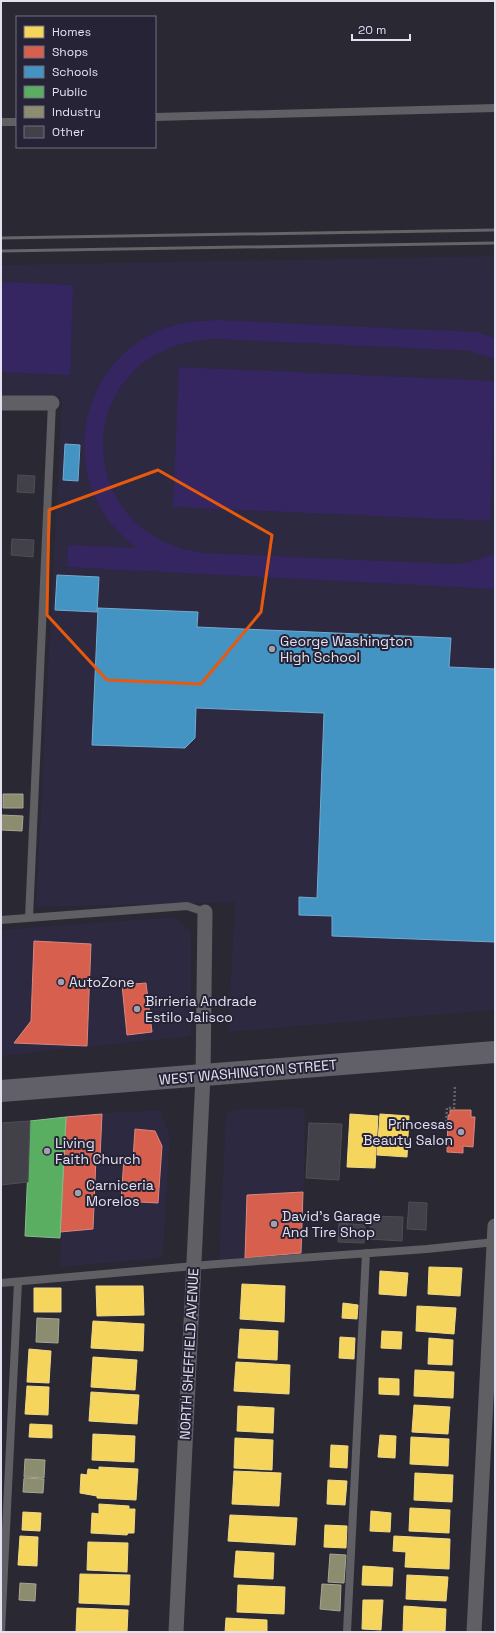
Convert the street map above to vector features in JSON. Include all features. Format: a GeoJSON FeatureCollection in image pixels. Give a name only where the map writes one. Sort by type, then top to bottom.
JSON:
{"type":"FeatureCollection","features":[{"type":"Feature","properties":{"kind":"main road","name":"WEST WASHINGTON STREET"},"geometry":{"type":"LineString","coordinates":[[1,1091],[495,1052]]}},
{"type":"Feature","properties":{"kind":"street"},"geometry":{"type":"LineString","coordinates":[[1,403],[52,403]]}},
{"type":"Feature","properties":{"kind":"street","name":"NORTH SHEFFIELD AVENUE"},"geometry":{"type":"LineString","coordinates":[[176,1632],[203,1076],[205,912]]}},
{"type":"Feature","properties":{"kind":"street"},"geometry":{"type":"LineString","coordinates":[[474,1632],[495,1226]]}},
{"type":"Feature","properties":{"kind":"lane"},"geometry":{"type":"LineString","coordinates":[[156,117],[495,108]]}},
{"type":"Feature","properties":{"kind":"lane"},"geometry":{"type":"LineString","coordinates":[[1,122],[16,122]]}},
{"type":"Feature","properties":{"kind":"lane"},"geometry":{"type":"LineString","coordinates":[[29,918],[52,403]]}},
{"type":"Feature","properties":{"kind":"lane"},"geometry":{"type":"LineString","coordinates":[[1,920],[186,906],[205,912]]}},
{"type":"Feature","properties":{"kind":"lane"},"geometry":{"type":"LineString","coordinates":[[1,1283],[194,1266],[427,1250],[495,1242]]}},
{"type":"Feature","properties":{"kind":"lane"},"geometry":{"type":"LineString","coordinates":[[347,1632],[366,1253]]}},
{"type":"Feature","properties":{"kind":"lane"},"geometry":{"type":"LineString","coordinates":[[1,1632],[18,1282]]}},
{"type":"Feature","properties":{"kind":"path"},"geometry":{"type":"LineString","coordinates":[[446,1126],[447,1108],[454,1109],[455,1086]]}},
{"type":"Feature","properties":{"kind":"highlighted area"},"geometry":{"type":"Polygon","coordinates":[[[158,470],[272,535],[261,612],[201,684],[107,680],[47,615],[49,510],[158,470]]]}},
{"type":"Feature","properties":{"kind":"shaded area","name":"George Washington High School"},"geometry":{"type":"Polygon","coordinates":[[[495,256],[495,1010],[228,1032],[235,902],[36,907],[62,397],[1,395],[1,265],[495,256]]]}},
{"type":"Feature","properties":{"kind":"shaded area"},"geometry":{"type":"Polygon","coordinates":[[[1,282],[73,285],[70,375],[1,372],[1,282]]]}},
{"type":"Feature","properties":{"kind":"shaded area"},"geometry":{"type":"Polygon","coordinates":[[[218,320],[476,332],[495,338],[495,359],[470,351],[217,339],[169,348],[134,371],[112,403],[103,440],[108,478],[126,512],[158,538],[204,553],[451,564],[467,563],[495,554],[495,589],[67,567],[68,545],[137,548],[109,521],[95,496],[87,470],[84,443],[88,417],[96,392],[110,369],[129,349],[153,333],[184,323],[218,320]]]}},
{"type":"Feature","properties":{"kind":"shaded area"},"geometry":{"type":"Polygon","coordinates":[[[179,367],[495,381],[490,521],[173,507],[179,367]]]}},
{"type":"Feature","properties":{"kind":"shaded area"},"geometry":{"type":"Polygon","coordinates":[[[176,917],[191,932],[191,1036],[1,1056],[1,930],[176,917]]]}},
{"type":"Feature","properties":{"kind":"shaded area"},"geometry":{"type":"Polygon","coordinates":[[[305,1108],[303,1255],[219,1262],[226,1112],[237,1109],[305,1108]]]}},
{"type":"Feature","properties":{"kind":"shaded area"},"geometry":{"type":"Polygon","coordinates":[[[160,1110],[170,1136],[163,1252],[159,1258],[60,1267],[66,1115],[160,1110]]]}},
{"type":"Feature","properties":{"kind":"building: Homes"},"geometry":{"type":"Polygon","coordinates":[[[350,1114],[378,1116],[375,1168],[347,1167],[350,1114]]]}},
{"type":"Feature","properties":{"kind":"building: Homes"},"geometry":{"type":"Polygon","coordinates":[[[380,1114],[409,1116],[407,1157],[377,1155],[380,1114]]]}},
{"type":"Feature","properties":{"kind":"building: Homes"},"geometry":{"type":"Polygon","coordinates":[[[429,1267],[462,1268],[460,1296],[428,1294],[429,1267]]]}},
{"type":"Feature","properties":{"kind":"building: Homes"},"geometry":{"type":"Polygon","coordinates":[[[380,1271],[408,1273],[406,1296],[379,1294],[380,1271]]]}},
{"type":"Feature","properties":{"kind":"building: Homes"},"geometry":{"type":"Polygon","coordinates":[[[242,1284],[285,1286],[284,1322],[240,1319],[242,1284]]]}},
{"type":"Feature","properties":{"kind":"building: Homes"},"geometry":{"type":"Polygon","coordinates":[[[96,1286],[143,1286],[144,1315],[97,1316],[96,1286]]]}},
{"type":"Feature","properties":{"kind":"building: Homes"},"geometry":{"type":"Polygon","coordinates":[[[34,1288],[61,1288],[61,1312],[34,1312],[34,1288]]]}},
{"type":"Feature","properties":{"kind":"building: Homes"},"geometry":{"type":"Polygon","coordinates":[[[343,1303],[358,1305],[357,1319],[342,1318],[343,1303]]]}},
{"type":"Feature","properties":{"kind":"building: Homes"},"geometry":{"type":"Polygon","coordinates":[[[417,1306],[456,1308],[454,1334],[416,1331],[417,1306]]]}},
{"type":"Feature","properties":{"kind":"building: Homes"},"geometry":{"type":"Polygon","coordinates":[[[93,1321],[144,1324],[143,1351],[91,1348],[93,1321]]]}},
{"type":"Feature","properties":{"kind":"building: Homes"},"geometry":{"type":"Polygon","coordinates":[[[240,1329],[278,1331],[277,1360],[238,1358],[240,1329]]]}},
{"type":"Feature","properties":{"kind":"building: Homes"},"geometry":{"type":"Polygon","coordinates":[[[382,1331],[402,1332],[401,1349],[381,1348],[382,1331]]]}},
{"type":"Feature","properties":{"kind":"building: Homes"},"geometry":{"type":"Polygon","coordinates":[[[340,1337],[355,1338],[354,1359],[339,1358],[340,1337]]]}},
{"type":"Feature","properties":{"kind":"building: Homes"},"geometry":{"type":"Polygon","coordinates":[[[429,1338],[453,1340],[452,1365],[428,1364],[429,1338]]]}},
{"type":"Feature","properties":{"kind":"building: Homes"},"geometry":{"type":"Polygon","coordinates":[[[29,1349],[51,1351],[49,1383],[27,1382],[29,1349]]]}},
{"type":"Feature","properties":{"kind":"building: Homes"},"geometry":{"type":"Polygon","coordinates":[[[93,1357],[137,1360],[135,1390],[91,1387],[93,1357]]]}},
{"type":"Feature","properties":{"kind":"building: Homes"},"geometry":{"type":"Polygon","coordinates":[[[236,1362],[290,1365],[289,1394],[234,1391],[236,1362]]]}},
{"type":"Feature","properties":{"kind":"building: Homes"},"geometry":{"type":"Polygon","coordinates":[[[415,1370],[454,1372],[453,1398],[414,1396],[415,1370]]]}},
{"type":"Feature","properties":{"kind":"building: Homes"},"geometry":{"type":"Polygon","coordinates":[[[379,1378],[399,1379],[399,1395],[379,1394],[379,1378]]]}},
{"type":"Feature","properties":{"kind":"building: Homes"},"geometry":{"type":"Polygon","coordinates":[[[27,1386],[49,1387],[48,1415],[25,1414],[27,1386]]]}},
{"type":"Feature","properties":{"kind":"building: Homes"},"geometry":{"type":"Polygon","coordinates":[[[91,1392],[139,1395],[137,1424],[89,1421],[91,1392]]]}},
{"type":"Feature","properties":{"kind":"building: Homes"},"geometry":{"type":"Polygon","coordinates":[[[414,1405],[450,1407],[448,1434],[412,1432],[414,1405]]]}},
{"type":"Feature","properties":{"kind":"building: Homes"},"geometry":{"type":"Polygon","coordinates":[[[238,1406],[274,1408],[273,1433],[237,1431],[238,1406]]]}},
{"type":"Feature","properties":{"kind":"building: Homes"},"geometry":{"type":"Polygon","coordinates":[[[30,1424],[52,1425],[52,1438],[29,1437],[30,1424]]]}},
{"type":"Feature","properties":{"kind":"building: Homes"},"geometry":{"type":"Polygon","coordinates":[[[93,1434],[135,1436],[134,1462],[92,1460],[93,1434]]]}},
{"type":"Feature","properties":{"kind":"building: Homes"},"geometry":{"type":"Polygon","coordinates":[[[380,1435],[396,1436],[395,1458],[378,1457],[380,1435]]]}},
{"type":"Feature","properties":{"kind":"building: Homes"},"geometry":{"type":"Polygon","coordinates":[[[411,1437],[449,1439],[448,1466],[410,1464],[411,1437]]]}},
{"type":"Feature","properties":{"kind":"building: Homes"},"geometry":{"type":"Polygon","coordinates":[[[235,1438],[273,1440],[272,1470],[234,1468],[235,1438]]]}},
{"type":"Feature","properties":{"kind":"building: Homes"},"geometry":{"type":"Polygon","coordinates":[[[331,1445],[348,1446],[347,1468],[330,1467],[331,1445]]]}},
{"type":"Feature","properties":{"kind":"building: Homes"},"geometry":{"type":"Polygon","coordinates":[[[99,1467],[138,1469],[136,1500],[97,1498],[97,1496],[80,1493],[81,1474],[87,1475],[88,1469],[99,1470],[99,1467]]]}},
{"type":"Feature","properties":{"kind":"building: Homes"},"geometry":{"type":"Polygon","coordinates":[[[234,1471],[281,1473],[279,1506],[232,1504],[234,1471]]]}},
{"type":"Feature","properties":{"kind":"building: Homes"},"geometry":{"type":"Polygon","coordinates":[[[415,1473],[453,1475],[452,1502],[414,1500],[415,1473]]]}},
{"type":"Feature","properties":{"kind":"building: Homes"},"geometry":{"type":"Polygon","coordinates":[[[328,1480],[347,1481],[345,1505],[327,1504],[328,1480]]]}},
{"type":"Feature","properties":{"kind":"building: Homes"},"geometry":{"type":"Polygon","coordinates":[[[99,1504],[129,1506],[129,1509],[135,1509],[134,1533],[128,1533],[127,1535],[91,1533],[92,1513],[99,1514],[99,1504]]]}},
{"type":"Feature","properties":{"kind":"building: Homes"},"geometry":{"type":"Polygon","coordinates":[[[410,1508],[450,1510],[449,1533],[409,1531],[410,1508]]]}},
{"type":"Feature","properties":{"kind":"building: Homes"},"geometry":{"type":"Polygon","coordinates":[[[371,1511],[391,1513],[390,1532],[370,1531],[371,1511]]]}},
{"type":"Feature","properties":{"kind":"building: Homes"},"geometry":{"type":"Polygon","coordinates":[[[23,1512],[41,1513],[40,1531],[22,1530],[23,1512]]]}},
{"type":"Feature","properties":{"kind":"building: Homes"},"geometry":{"type":"Polygon","coordinates":[[[230,1515],[297,1518],[295,1545],[228,1541],[230,1515]]]}},
{"type":"Feature","properties":{"kind":"building: Homes"},"geometry":{"type":"Polygon","coordinates":[[[325,1525],[347,1526],[346,1548],[324,1547],[325,1525]]]}},
{"type":"Feature","properties":{"kind":"building: Homes"},"geometry":{"type":"Polygon","coordinates":[[[20,1536],[38,1537],[37,1566],[18,1565],[20,1536]]]}},
{"type":"Feature","properties":{"kind":"building: Homes"},"geometry":{"type":"Polygon","coordinates":[[[394,1536],[450,1539],[449,1569],[405,1567],[406,1552],[393,1551],[394,1536]]]}},
{"type":"Feature","properties":{"kind":"building: Homes"},"geometry":{"type":"Polygon","coordinates":[[[88,1542],[128,1543],[127,1572],[87,1570],[88,1542]]]}},
{"type":"Feature","properties":{"kind":"building: Homes"},"geometry":{"type":"Polygon","coordinates":[[[236,1551],[274,1553],[273,1579],[234,1577],[236,1551]]]}},
{"type":"Feature","properties":{"kind":"building: Homes"},"geometry":{"type":"Polygon","coordinates":[[[363,1566],[393,1568],[392,1586],[362,1585],[363,1566]]]}},
{"type":"Feature","properties":{"kind":"building: Homes"},"geometry":{"type":"Polygon","coordinates":[[[80,1574],[130,1575],[129,1605],[79,1603],[80,1574]]]}},
{"type":"Feature","properties":{"kind":"building: Homes"},"geometry":{"type":"Polygon","coordinates":[[[407,1575],[448,1577],[446,1601],[406,1599],[407,1575]]]}},
{"type":"Feature","properties":{"kind":"building: Homes"},"geometry":{"type":"Polygon","coordinates":[[[238,1585],[285,1587],[284,1614],[237,1612],[238,1585]]]}},
{"type":"Feature","properties":{"kind":"building: Homes"},"geometry":{"type":"Polygon","coordinates":[[[363,1600],[383,1600],[381,1630],[362,1629],[363,1600]]]}},
{"type":"Feature","properties":{"kind":"building: Homes"},"geometry":{"type":"Polygon","coordinates":[[[404,1606],[446,1609],[445,1632],[403,1632],[404,1606]]]}},
{"type":"Feature","properties":{"kind":"building: Homes"},"geometry":{"type":"Polygon","coordinates":[[[77,1608],[128,1610],[127,1632],[76,1632],[77,1608]]]}},
{"type":"Feature","properties":{"kind":"building: Homes"},"geometry":{"type":"Polygon","coordinates":[[[226,1618],[267,1620],[267,1632],[225,1632],[226,1618]]]}},
{"type":"Feature","properties":{"kind":"building: Shops","name":"AutoZone"},"geometry":{"type":"Polygon","coordinates":[[[34,941],[91,944],[87,1046],[14,1043],[31,1021],[34,941]]]}},
{"type":"Feature","properties":{"kind":"building: Shops","name":"Birrieria Andrade Estilo Jalisco"},"geometry":{"type":"Polygon","coordinates":[[[146,983],[152,1032],[127,1035],[122,985],[146,983]]]}},
{"type":"Feature","properties":{"kind":"building: Shops","name":"Princesas Beauty Salon"},"geometry":{"type":"Polygon","coordinates":[[[450,1110],[471,1110],[471,1117],[475,1117],[473,1147],[463,1146],[463,1153],[447,1152],[448,1115],[450,1115],[450,1110]]]}},
{"type":"Feature","properties":{"kind":"building: Shops","name":"Carniceria Morelos"},"geometry":{"type":"Polygon","coordinates":[[[102,1114],[100,1158],[96,1158],[93,1229],[60,1232],[66,1117],[102,1114]]]}},
{"type":"Feature","properties":{"kind":"building: Shops"},"geometry":{"type":"Polygon","coordinates":[[[135,1129],[155,1131],[162,1146],[158,1203],[121,1201],[124,1158],[133,1159],[135,1129]]]}},
{"type":"Feature","properties":{"kind":"building: Shops","name":"David's Garage And Tire Shop"},"geometry":{"type":"Polygon","coordinates":[[[303,1192],[301,1253],[245,1258],[247,1195],[303,1192]]]}},
{"type":"Feature","properties":{"kind":"building: Schools"},"geometry":{"type":"Polygon","coordinates":[[[65,444],[80,445],[78,481],[63,480],[65,444]]]}},
{"type":"Feature","properties":{"kind":"building: Schools"},"geometry":{"type":"Polygon","coordinates":[[[57,575],[99,577],[97,612],[55,610],[57,575]]]}},
{"type":"Feature","properties":{"kind":"building: Schools","name":"George Washington High School"},"geometry":{"type":"Polygon","coordinates":[[[98,608],[198,612],[197,627],[451,638],[449,667],[495,669],[495,942],[332,936],[332,916],[299,915],[299,897],[317,898],[324,713],[196,708],[195,738],[185,748],[92,745],[98,608]]]}},
{"type":"Feature","properties":{"kind":"building: Public","name":"Living Faith Church"},"geometry":{"type":"Polygon","coordinates":[[[66,1117],[60,1238],[25,1236],[30,1121],[66,1117]]]}},
{"type":"Feature","properties":{"kind":"building: Industry"},"geometry":{"type":"Polygon","coordinates":[[[3,794],[23,794],[23,808],[3,808],[3,794]]]}},
{"type":"Feature","properties":{"kind":"building: Industry"},"geometry":{"type":"Polygon","coordinates":[[[1,815],[23,816],[22,831],[1,830],[1,815]]]}},
{"type":"Feature","properties":{"kind":"building: Industry"},"geometry":{"type":"Polygon","coordinates":[[[37,1318],[59,1319],[58,1343],[36,1342],[37,1318]]]}},
{"type":"Feature","properties":{"kind":"building: Industry"},"geometry":{"type":"Polygon","coordinates":[[[25,1459],[45,1460],[44,1478],[24,1477],[25,1459]]]}},
{"type":"Feature","properties":{"kind":"building: Industry"},"geometry":{"type":"Polygon","coordinates":[[[24,1478],[44,1479],[43,1493],[23,1492],[24,1478]]]}},
{"type":"Feature","properties":{"kind":"building: Industry"},"geometry":{"type":"Polygon","coordinates":[[[330,1554],[346,1555],[344,1583],[328,1582],[330,1554]]]}},
{"type":"Feature","properties":{"kind":"building: Industry"},"geometry":{"type":"Polygon","coordinates":[[[20,1583],[36,1584],[35,1601],[19,1600],[20,1583]]]}},
{"type":"Feature","properties":{"kind":"building: Industry"},"geometry":{"type":"Polygon","coordinates":[[[322,1584],[341,1585],[340,1611],[320,1609],[322,1584]]]}},
{"type":"Feature","properties":{"kind":"building: Other"},"geometry":{"type":"Polygon","coordinates":[[[18,475],[35,476],[34,493],[17,492],[18,475]]]}},
{"type":"Feature","properties":{"kind":"building: Other"},"geometry":{"type":"Polygon","coordinates":[[[12,539],[34,540],[33,557],[11,555],[12,539]]]}},
{"type":"Feature","properties":{"kind":"building: Other"},"geometry":{"type":"Polygon","coordinates":[[[30,1121],[28,1182],[1,1185],[1,1123],[30,1121]]]}},
{"type":"Feature","properties":{"kind":"building: Other"},"geometry":{"type":"Polygon","coordinates":[[[309,1123],[342,1124],[339,1180],[306,1178],[309,1123]]]}},
{"type":"Feature","properties":{"kind":"building: Other"},"geometry":{"type":"Polygon","coordinates":[[[409,1202],[427,1203],[426,1230],[407,1229],[409,1202]]]}},
{"type":"Feature","properties":{"kind":"building: Other"},"geometry":{"type":"Polygon","coordinates":[[[371,1216],[403,1217],[402,1241],[369,1239],[371,1216]]]}},
{"type":"Feature","properties":{"kind":"building: Other"},"geometry":{"type":"Polygon","coordinates":[[[339,1223],[365,1225],[364,1243],[338,1242],[339,1223]]]}},
{"type":"Feature","properties":{"kind":"railway"},"geometry":{"type":"LineString","coordinates":[[1,238],[495,230]]}},
{"type":"Feature","properties":{"kind":"railway"},"geometry":{"type":"LineString","coordinates":[[1,251],[495,243]]}},
{"type":"Feature","properties":{"kind":"place","name":"George Washington High School"},"geometry":{"type":"Point","coordinates":[272,649]}},
{"type":"Feature","properties":{"kind":"place","name":"AutoZone"},"geometry":{"type":"Point","coordinates":[61,982]}},
{"type":"Feature","properties":{"kind":"place","name":"Birrieria Andrade Estilo Jalisco"},"geometry":{"type":"Point","coordinates":[137,1009]}},
{"type":"Feature","properties":{"kind":"place","name":"Princesas Beauty Salon"},"geometry":{"type":"Point","coordinates":[461,1132]}},
{"type":"Feature","properties":{"kind":"place","name":"Living Faith Church"},"geometry":{"type":"Point","coordinates":[47,1151]}},
{"type":"Feature","properties":{"kind":"place","name":"Carniceria Morelos"},"geometry":{"type":"Point","coordinates":[78,1193]}},
{"type":"Feature","properties":{"kind":"place","name":"David's Garage And Tire Shop"},"geometry":{"type":"Point","coordinates":[274,1224]}}]}
